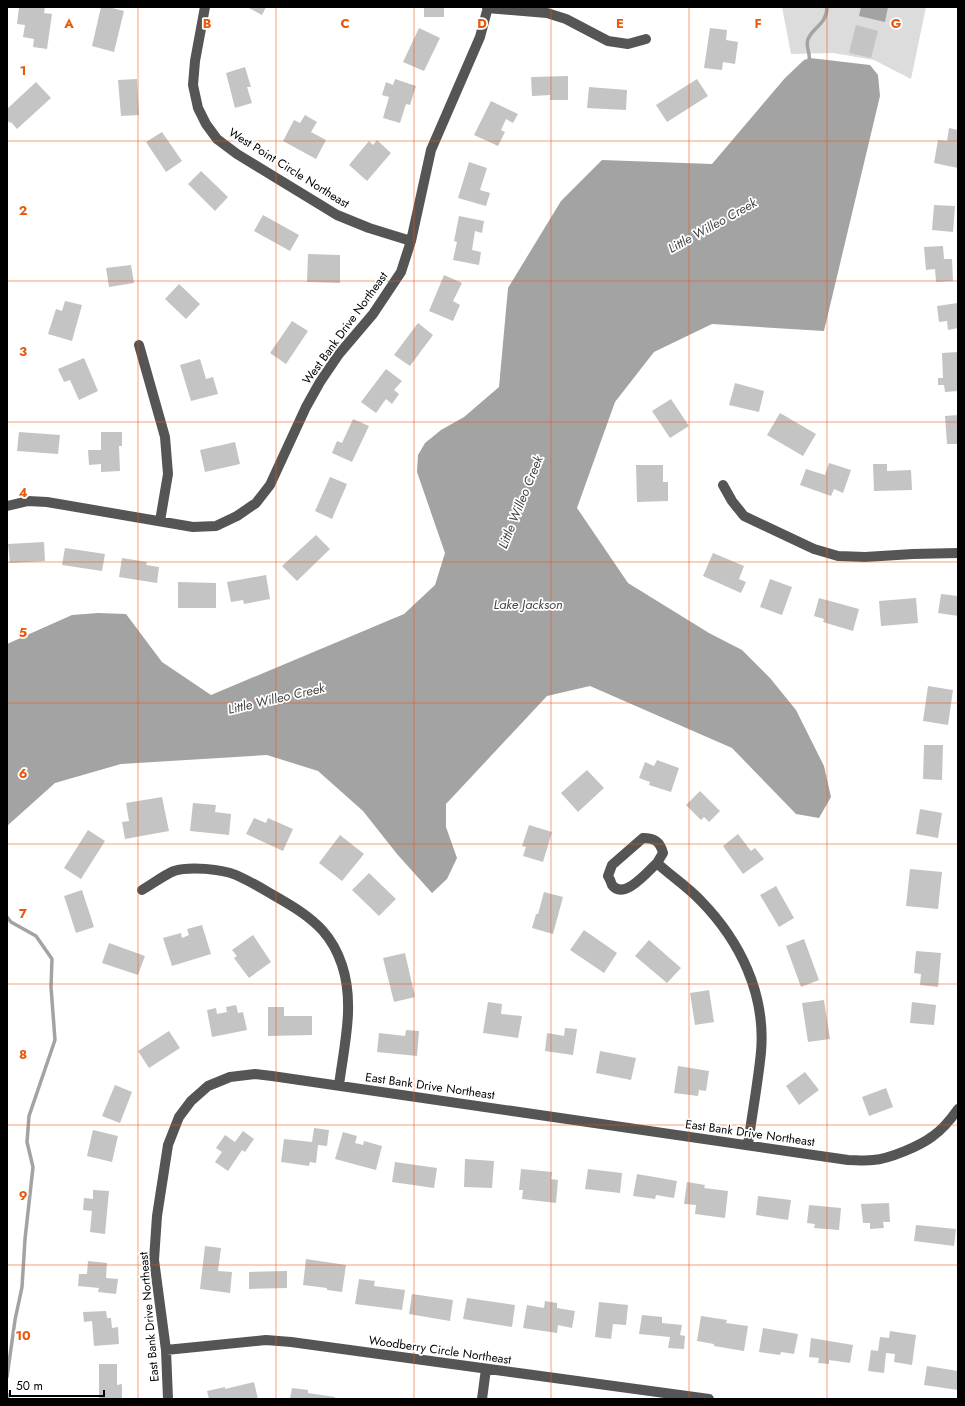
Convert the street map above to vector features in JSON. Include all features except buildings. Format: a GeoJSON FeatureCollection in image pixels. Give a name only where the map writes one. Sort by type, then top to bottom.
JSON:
{"type":"FeatureCollection","features":[{"type":"Feature","properties":{"kind":"street","name":"West Point Circle Northeast"},"geometry":{"type":"LineString","coordinates":[[205,7],[195,61],[193,84],[198,108],[206,124],[217,139],[237,154],[337,215],[368,228],[411,240]]}},
{"type":"Feature","properties":{"kind":"street","name":"West Bank Drive Northeast"},"geometry":{"type":"LineString","coordinates":[[7,506],[28,501],[47,502],[193,527],[216,526],[237,516],[256,503],[270,485],[306,407],[320,382],[339,354],[373,314],[401,272],[411,240],[431,150],[480,37],[488,8]]}},
{"type":"Feature","properties":{"kind":"street"},"geometry":{"type":"LineString","coordinates":[[488,8],[547,13],[566,20],[608,41],[628,44],[646,39]]}},
{"type":"Feature","properties":{"kind":"street"},"geometry":{"type":"LineString","coordinates":[[139,344],[165,436],[168,474],[160,521]]}},
{"type":"Feature","properties":{"kind":"street"},"geometry":{"type":"LineString","coordinates":[[723,485],[732,502],[744,516],[795,541],[820,551],[838,556],[865,557],[958,553]]}},
{"type":"Feature","properties":{"kind":"street"},"geometry":{"type":"LineString","coordinates":[[643,838],[651,838],[658,842],[661,846],[663,853],[657,863],[631,888],[620,890],[613,886],[608,876],[612,865],[643,838]]}},
{"type":"Feature","properties":{"kind":"street"},"geometry":{"type":"LineString","coordinates":[[657,863],[701,901],[732,939],[748,969],[755,988],[761,1026],[761,1051],[748,1145]]}},
{"type":"Feature","properties":{"kind":"street"},"geometry":{"type":"LineString","coordinates":[[142,890],[174,871],[195,869],[219,870],[236,875],[284,901],[307,917],[323,931],[336,951],[342,965],[348,996],[348,1019],[339,1085]]}},
{"type":"Feature","properties":{"kind":"street","name":"East Bank Drive Northeast"},"geometry":{"type":"LineString","coordinates":[[168,1399],[166,1350],[154,1260],[157,1216],[168,1145],[179,1117],[191,1100],[208,1086],[230,1077],[255,1074],[339,1085],[848,1160],[874,1160],[899,1153],[933,1136],[948,1122],[958,1109]]}},
{"type":"Feature","properties":{"kind":"street","name":"Woodberry Circle Northeast"},"geometry":{"type":"LineString","coordinates":[[166,1350],[266,1340],[709,1399]]}},
{"type":"Feature","properties":{"kind":"street"},"geometry":{"type":"LineString","coordinates":[[482,1399],[486,1369]]}},
{"type":"Feature","properties":{"kind":"shaded area"},"geometry":{"type":"Polygon","coordinates":[[[782,7],[926,7],[911,79],[874,60],[833,53],[791,54],[782,7]]]}},
{"type":"Feature","properties":{"kind":"water"},"geometry":{"type":"Polygon","coordinates":[[[861,7],[888,7],[885,22],[859,16],[861,7]]]}},
{"type":"Feature","properties":{"kind":"water","name":"Lake Jackson"},"geometry":{"type":"Polygon","coordinates":[[[810,58],[870,65],[878,75],[880,96],[824,331],[712,324],[654,352],[615,402],[577,508],[628,583],[709,633],[742,650],[770,678],[796,710],[824,766],[831,797],[819,818],[796,814],[732,748],[590,686],[547,696],[446,804],[446,827],[457,858],[447,879],[432,893],[397,854],[363,811],[318,771],[267,755],[121,764],[55,783],[7,826],[7,644],[72,615],[98,613],[126,614],[162,662],[211,695],[404,614],[435,585],[445,553],[417,472],[418,455],[425,443],[441,430],[464,417],[499,387],[508,288],[561,201],[602,160],[712,164],[785,78],[804,60],[810,58]]]}},
{"type":"Feature","properties":{"kind":"waterway","name":"Little Willeo Creek"},"geometry":{"type":"LineString","coordinates":[[809,61],[807,42],[810,35],[825,17],[827,7]]}},
{"type":"Feature","properties":{"kind":"waterway","name":"Little Willeo Creek"},"geometry":{"type":"LineString","coordinates":[[7,917],[11,922],[36,936],[52,959],[51,987],[55,1040],[29,1116],[27,1142],[33,1167],[25,1239],[22,1287],[15,1320],[7,1377]]}},
{"type":"Feature","properties":{"kind":"waterway","name":"Little Willeo Creek"},"geometry":{"type":"LineString","coordinates":[[7,1394],[8,1399]]}}]}
